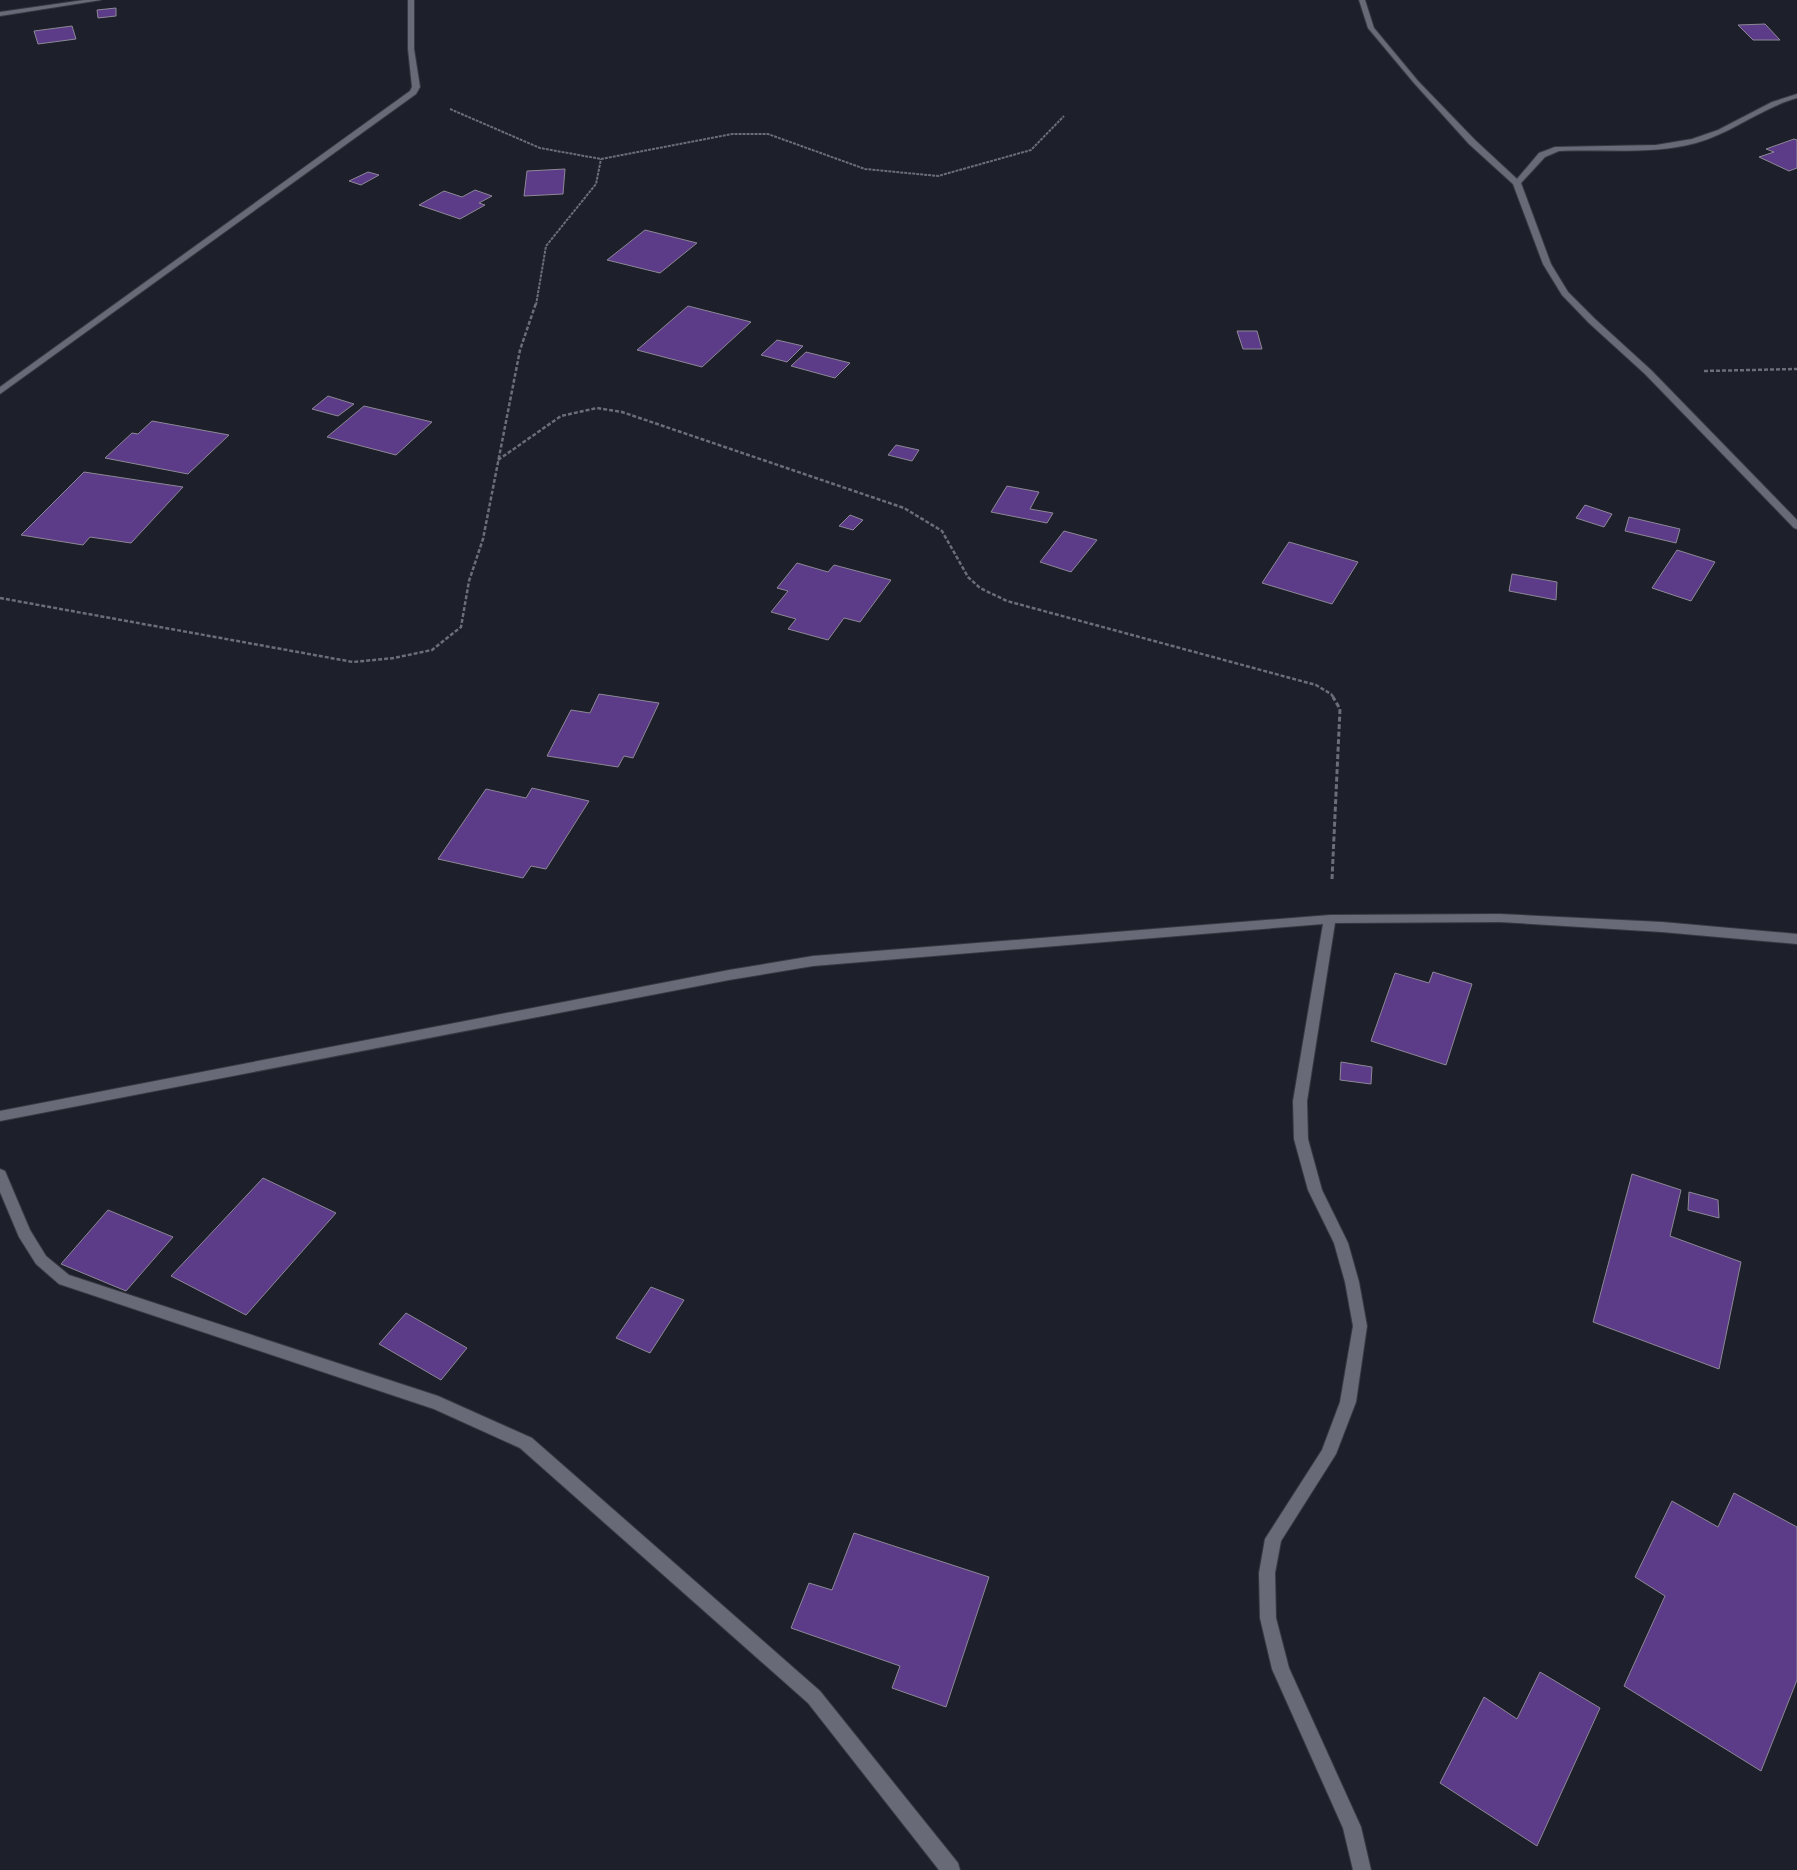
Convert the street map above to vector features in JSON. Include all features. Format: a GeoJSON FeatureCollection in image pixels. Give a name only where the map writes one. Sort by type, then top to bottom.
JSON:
{"type":"FeatureCollection","features":[{"type":"Feature","properties":{"kind":"street"},"geometry":{"type":"LineString","coordinates":[[0,14],[98,0]]}},
{"type":"Feature","properties":{"kind":"street"},"geometry":{"type":"LineString","coordinates":[[0,392],[413,92],[416,87],[410,49],[412,0]]}},
{"type":"Feature","properties":{"kind":"street"},"geometry":{"type":"LineString","coordinates":[[1362,0],[1371,28],[1403,67],[1472,142],[1516,183],[1547,264],[1565,293],[1592,321],[1648,372],[1797,526]]}},
{"type":"Feature","properties":{"kind":"street"},"geometry":{"type":"LineString","coordinates":[[1516,183],[1542,155],[1558,149],[1687,143],[1710,136],[1761,108],[1797,96]]}},
{"type":"Feature","properties":{"kind":"street"},"geometry":{"type":"LineString","coordinates":[[0,1116],[729,974],[813,961],[1330,919],[1500,918],[1662,927],[1797,939]]}},
{"type":"Feature","properties":{"kind":"street"},"geometry":{"type":"LineString","coordinates":[[1330,919],[1300,1102],[1301,1138],[1315,1190],[1341,1244],[1352,1282],[1360,1326],[1348,1402],[1328,1454],[1273,1539],[1267,1573],[1268,1618],[1281,1669],[1352,1827],[1362,1870]]}},
{"type":"Feature","properties":{"kind":"street"},"geometry":{"type":"LineString","coordinates":[[0,1175],[24,1233],[41,1260],[64,1280],[438,1403],[526,1443],[814,1697],[951,1870]]}},
{"type":"Feature","properties":{"kind":"path"},"geometry":{"type":"LineString","coordinates":[[413,92],[540,148],[602,159],[732,134],[768,134],[865,169],[938,176],[1031,150],[1064,116]]}},
{"type":"Feature","properties":{"kind":"path"},"geometry":{"type":"LineString","coordinates":[[0,598],[353,662],[394,658],[432,650],[461,627],[469,581],[483,539],[520,350],[538,299],[546,246],[578,209],[596,184],[602,159]]}},
{"type":"Feature","properties":{"kind":"path"},"geometry":{"type":"LineString","coordinates":[[1648,372],[1797,369]]}},
{"type":"Feature","properties":{"kind":"path"},"geometry":{"type":"LineString","coordinates":[[498,460],[561,416],[597,408],[622,412],[904,508],[942,531],[968,577],[980,588],[1007,601],[1316,686],[1331,694],[1340,709],[1330,919]]}},
{"type":"Feature","properties":{"kind":"building"},"geometry":{"type":"Polygon","coordinates":[[[116,8],[116,16],[98,18],[97,10],[116,8]]]}},
{"type":"Feature","properties":{"kind":"building"},"geometry":{"type":"Polygon","coordinates":[[[1765,24],[1780,40],[1753,40],[1738,25],[1765,24]]]}},
{"type":"Feature","properties":{"kind":"building"},"geometry":{"type":"Polygon","coordinates":[[[72,26],[76,39],[38,44],[34,31],[72,26]]]}},
{"type":"Feature","properties":{"kind":"building"},"geometry":{"type":"Polygon","coordinates":[[[1794,139],[1797,140],[1797,168],[1789,171],[1759,157],[1774,152],[1766,149],[1794,139]]]}},
{"type":"Feature","properties":{"kind":"building"},"geometry":{"type":"Polygon","coordinates":[[[565,169],[563,194],[524,196],[527,171],[565,169]]]}},
{"type":"Feature","properties":{"kind":"building"},"geometry":{"type":"Polygon","coordinates":[[[368,172],[379,175],[361,185],[349,181],[368,172]]]}},
{"type":"Feature","properties":{"kind":"building"},"geometry":{"type":"Polygon","coordinates":[[[475,190],[492,196],[479,203],[485,205],[460,219],[419,205],[444,191],[462,197],[475,190]]]}},
{"type":"Feature","properties":{"kind":"building"},"geometry":{"type":"Polygon","coordinates":[[[645,230],[697,243],[660,273],[607,260],[645,230]]]}},
{"type":"Feature","properties":{"kind":"building"},"geometry":{"type":"Polygon","coordinates":[[[688,306],[751,322],[702,367],[637,350],[688,306]]]}},
{"type":"Feature","properties":{"kind":"building"},"geometry":{"type":"Polygon","coordinates":[[[1237,331],[1257,331],[1262,349],[1243,349],[1237,331]]]}},
{"type":"Feature","properties":{"kind":"building"},"geometry":{"type":"Polygon","coordinates":[[[777,340],[803,346],[787,362],[761,355],[777,340]]]}},
{"type":"Feature","properties":{"kind":"building"},"geometry":{"type":"Polygon","coordinates":[[[806,352],[850,363],[835,378],[791,366],[806,352]]]}},
{"type":"Feature","properties":{"kind":"building"},"geometry":{"type":"Polygon","coordinates":[[[328,396],[354,404],[338,416],[312,409],[328,396]]]}},
{"type":"Feature","properties":{"kind":"building"},"geometry":{"type":"Polygon","coordinates":[[[364,406],[432,422],[396,455],[327,437],[364,406]]]}},
{"type":"Feature","properties":{"kind":"building"},"geometry":{"type":"Polygon","coordinates":[[[152,421],[229,435],[188,474],[105,458],[132,433],[138,434],[152,421]]]}},
{"type":"Feature","properties":{"kind":"building"},"geometry":{"type":"Polygon","coordinates":[[[896,445],[919,450],[912,461],[888,455],[896,445]]]}},
{"type":"Feature","properties":{"kind":"building"},"geometry":{"type":"Polygon","coordinates":[[[84,472],[183,487],[131,543],[90,537],[83,545],[21,535],[84,472]]]}},
{"type":"Feature","properties":{"kind":"building"},"geometry":{"type":"Polygon","coordinates":[[[1007,486],[1039,492],[1030,509],[1053,513],[1047,523],[991,512],[1007,486]]]}},
{"type":"Feature","properties":{"kind":"building"},"geometry":{"type":"Polygon","coordinates":[[[1585,505],[1612,514],[1604,527],[1576,518],[1585,505]]]}},
{"type":"Feature","properties":{"kind":"building"},"geometry":{"type":"Polygon","coordinates":[[[850,515],[863,520],[853,530],[839,526],[850,515]]]}},
{"type":"Feature","properties":{"kind":"building"},"geometry":{"type":"Polygon","coordinates":[[[1629,517],[1680,529],[1676,543],[1625,531],[1629,517]]]}},
{"type":"Feature","properties":{"kind":"building"},"geometry":{"type":"Polygon","coordinates":[[[1064,531],[1097,540],[1071,572],[1040,562],[1064,531]]]}},
{"type":"Feature","properties":{"kind":"building"},"geometry":{"type":"Polygon","coordinates":[[[1289,542],[1358,562],[1332,604],[1262,583],[1289,542]]]}},
{"type":"Feature","properties":{"kind":"building"},"geometry":{"type":"Polygon","coordinates":[[[1677,550],[1715,562],[1691,601],[1652,588],[1677,550]]]}},
{"type":"Feature","properties":{"kind":"building"},"geometry":{"type":"Polygon","coordinates":[[[797,563],[828,572],[834,565],[891,580],[860,622],[844,618],[828,640],[788,629],[796,619],[771,612],[788,591],[777,588],[797,563]]]}},
{"type":"Feature","properties":{"kind":"building"},"geometry":{"type":"Polygon","coordinates":[[[1512,574],[1557,582],[1556,600],[1509,591],[1512,574]]]}},
{"type":"Feature","properties":{"kind":"building"},"geometry":{"type":"Polygon","coordinates":[[[599,694],[659,703],[633,758],[624,756],[618,767],[547,756],[571,710],[590,713],[599,694]]]}},
{"type":"Feature","properties":{"kind":"building"},"geometry":{"type":"Polygon","coordinates":[[[532,788],[589,801],[546,869],[531,866],[523,878],[438,859],[486,789],[526,798],[532,788]]]}},
{"type":"Feature","properties":{"kind":"building"},"geometry":{"type":"Polygon","coordinates":[[[1433,972],[1472,984],[1446,1065],[1371,1041],[1395,973],[1429,983],[1433,972]]]}},
{"type":"Feature","properties":{"kind":"building"},"geometry":{"type":"Polygon","coordinates":[[[1341,1062],[1372,1067],[1371,1084],[1340,1080],[1341,1062]]]}},
{"type":"Feature","properties":{"kind":"building"},"geometry":{"type":"Polygon","coordinates":[[[1632,1174],[1681,1190],[1670,1236],[1741,1262],[1719,1369],[1593,1322],[1632,1174]]]}},
{"type":"Feature","properties":{"kind":"building"},"geometry":{"type":"Polygon","coordinates":[[[263,1178],[336,1213],[246,1315],[171,1276],[263,1178]]]}},
{"type":"Feature","properties":{"kind":"building"},"geometry":{"type":"Polygon","coordinates":[[[1689,1192],[1718,1200],[1719,1218],[1688,1210],[1689,1192]]]}},
{"type":"Feature","properties":{"kind":"building"},"geometry":{"type":"Polygon","coordinates":[[[108,1210],[173,1237],[126,1291],[61,1264],[108,1210]]]}},
{"type":"Feature","properties":{"kind":"building"},"geometry":{"type":"Polygon","coordinates":[[[651,1287],[684,1300],[650,1353],[616,1338],[651,1287]]]}},
{"type":"Feature","properties":{"kind":"building"},"geometry":{"type":"Polygon","coordinates":[[[406,1313],[467,1348],[441,1380],[379,1344],[406,1313]]]}},
{"type":"Feature","properties":{"kind":"building"},"geometry":{"type":"Polygon","coordinates":[[[1734,1493],[1797,1527],[1797,1680],[1761,1771],[1624,1686],[1665,1596],[1635,1577],[1672,1501],[1718,1527],[1734,1493]]]}},
{"type":"Feature","properties":{"kind":"building"},"geometry":{"type":"Polygon","coordinates":[[[854,1533],[989,1577],[946,1707],[892,1688],[900,1666],[791,1628],[809,1583],[832,1590],[854,1533]]]}},
{"type":"Feature","properties":{"kind":"building"},"geometry":{"type":"Polygon","coordinates":[[[1540,1672],[1600,1708],[1537,1846],[1440,1783],[1484,1697],[1517,1719],[1540,1672]]]}}]}
